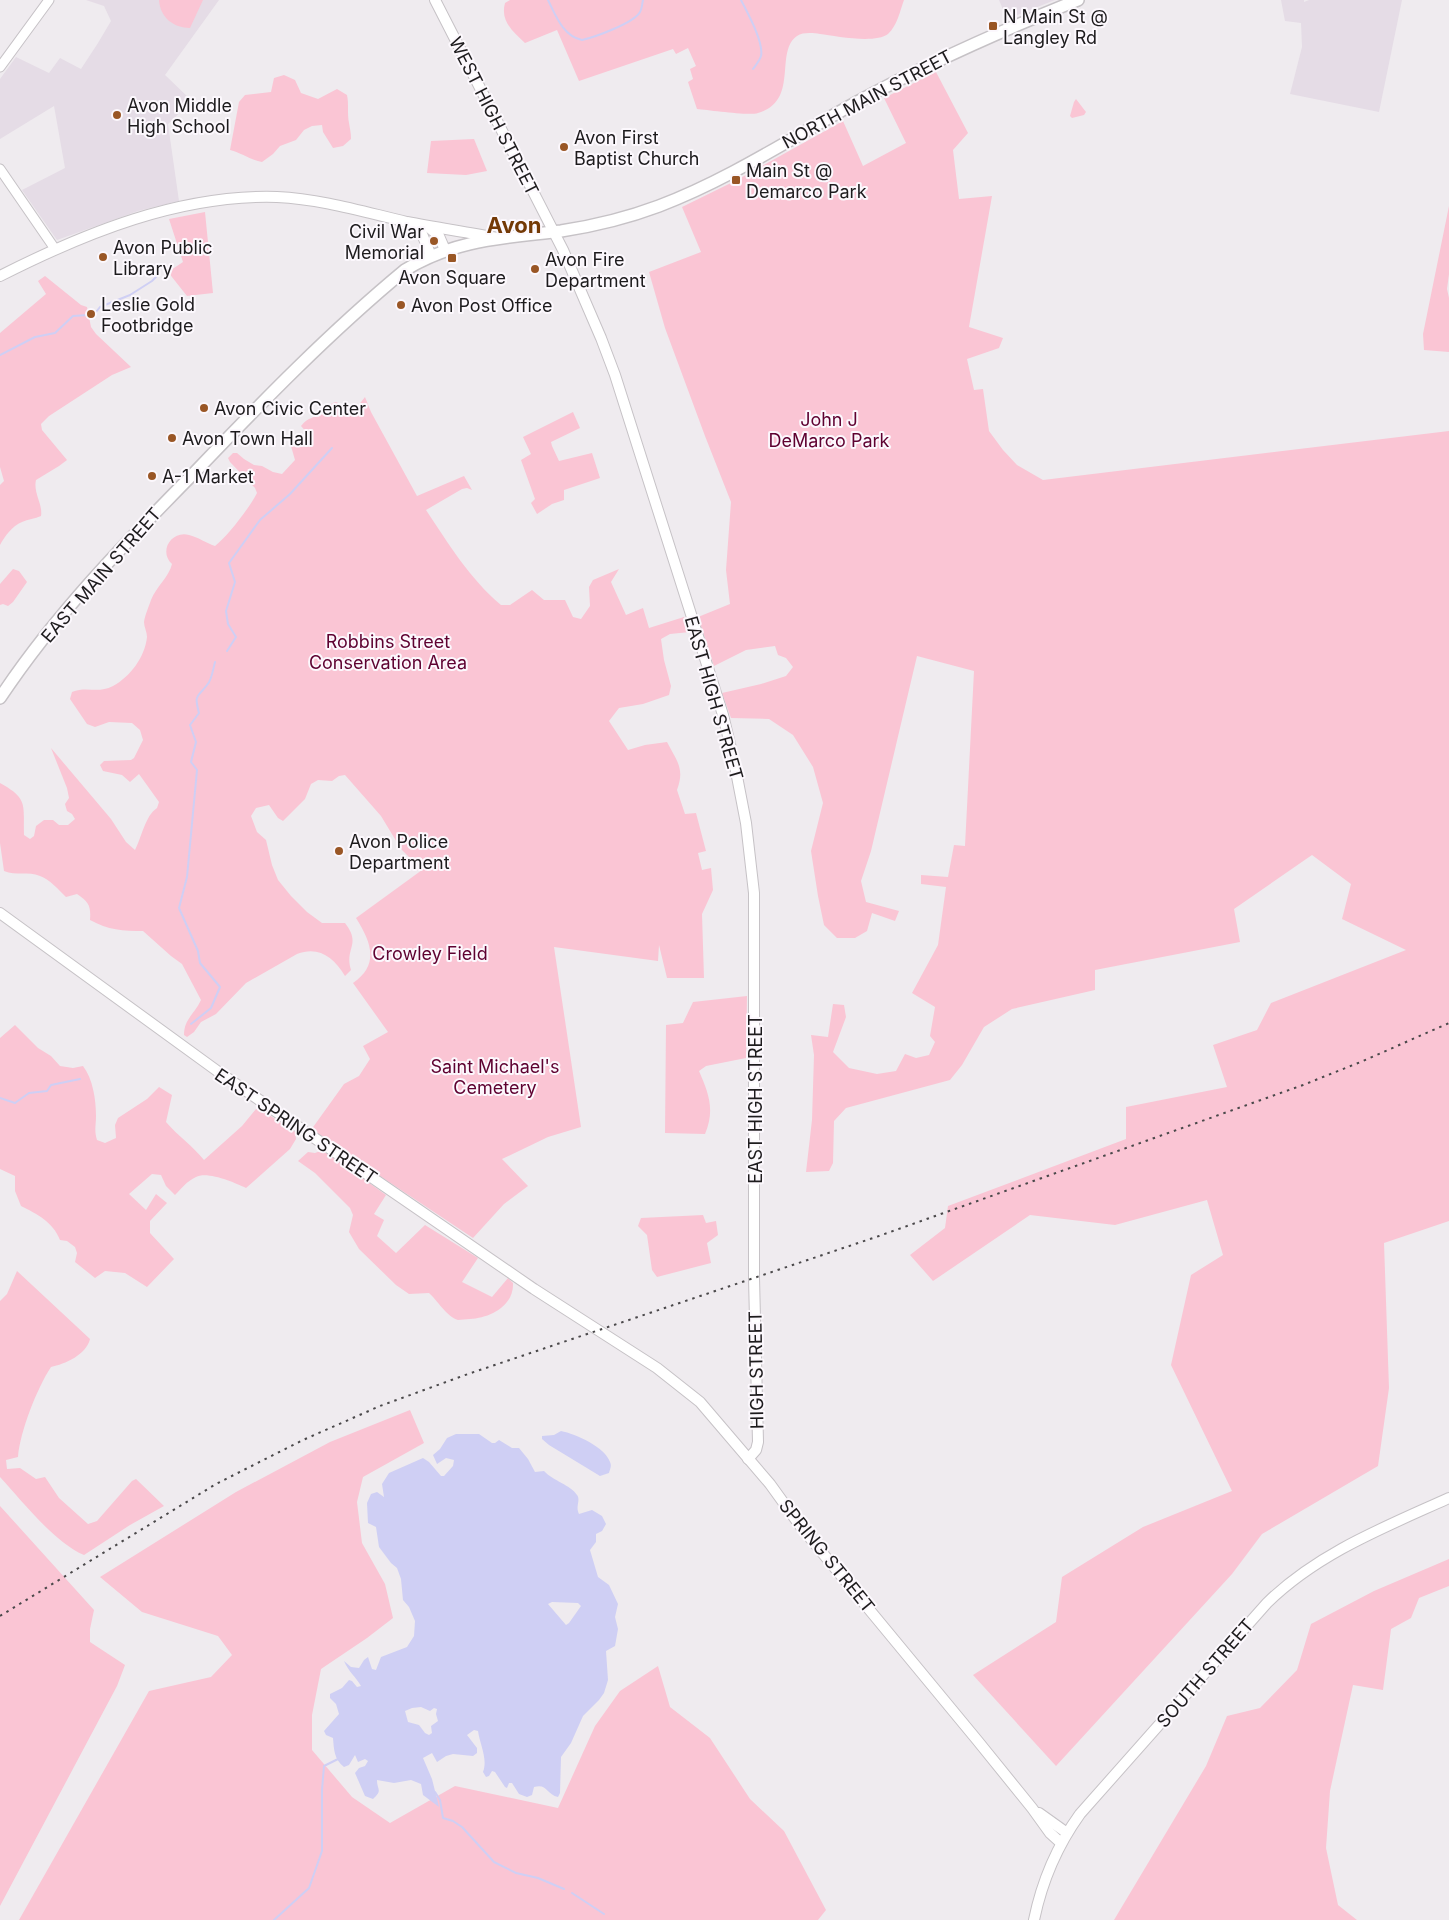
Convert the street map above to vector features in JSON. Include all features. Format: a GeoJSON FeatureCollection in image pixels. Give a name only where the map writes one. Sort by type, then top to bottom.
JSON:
{"type":"FeatureCollection","features":[{"type":"Feature","properties":{"kind":"main road","name":"WEST HIGH STREET"},"geometry":{"type":"LineString","coordinates":[[435,0],[553,232]]}},
{"type":"Feature","properties":{"kind":"main road","name":"NORTH MAIN STREET"},"geometry":{"type":"LineString","coordinates":[[498,238],[588,226],[634,215],[691,193],[735,171],[891,84],[986,38],[1078,0]]}},
{"type":"Feature","properties":{"kind":"main road"},"geometry":{"type":"LineString","coordinates":[[0,276],[55,249],[152,214],[200,204],[245,198],[278,197],[318,201],[408,222],[498,238]]}},
{"type":"Feature","properties":{"kind":"main road"},"geometry":{"type":"LineString","coordinates":[[408,222],[422,234],[430,256]]}},
{"type":"Feature","properties":{"kind":"main road"},"geometry":{"type":"LineString","coordinates":[[428,226],[439,236],[445,250]]}},
{"type":"Feature","properties":{"kind":"main road","name":"EAST HIGH STREET"},"geometry":{"type":"LineString","coordinates":[[553,232],[577,282],[615,375],[723,715],[737,773],[746,823],[754,893],[754,1278]]}},
{"type":"Feature","properties":{"kind":"main road","name":"EAST MAIN STREET"},"geometry":{"type":"LineString","coordinates":[[0,698],[41,642],[82,592],[118,552],[282,382],[406,270],[430,256],[445,250],[498,238]]}},
{"type":"Feature","properties":{"kind":"main road","name":"EAST SPRING STREET"},"geometry":{"type":"LineString","coordinates":[[0,913],[220,1074],[597,1330]]}},
{"type":"Feature","properties":{"kind":"main road","name":"HIGH STREET"},"geometry":{"type":"LineString","coordinates":[[748,1459],[755,1452],[758,1442],[754,1278]]}},
{"type":"Feature","properties":{"kind":"main road","name":"SPRING STREET"},"geometry":{"type":"LineString","coordinates":[[597,1330],[657,1368],[700,1402],[770,1484],[812,1540],[1032,1808],[1052,1836],[1061,1843]]}},
{"type":"Feature","properties":{"kind":"main road","name":"SOUTH STREET"},"geometry":{"type":"LineString","coordinates":[[1034,1920],[1045,1882],[1061,1843],[1085,1807],[1245,1626],[1278,1592],[1310,1567],[1342,1548],[1449,1498]]}},
{"type":"Feature","properties":{"kind":"main road","name":"SPRING STREET"},"geometry":{"type":"LineString","coordinates":[[1032,1808],[1067,1833]]}},
{"type":"Feature","properties":{"kind":"street"},"geometry":{"type":"LineString","coordinates":[[0,67],[49,0]]}},
{"type":"Feature","properties":{"kind":"street"},"geometry":{"type":"LineString","coordinates":[[0,169],[55,249]]}},
{"type":"Feature","properties":{"kind":"shaded area","name":"Avon Middle High School"},"geometry":{"type":"Polygon","coordinates":[[[86,0],[219,0],[165,75],[192,101],[168,124],[179,201],[138,211],[57,240],[22,190],[65,168],[54,106],[0,139],[0,79],[16,57],[49,73],[60,58],[81,69],[111,21],[104,6],[86,0]]]}},
{"type":"Feature","properties":{"kind":"shaded area"},"geometry":{"type":"Polygon","coordinates":[[[999,0],[1055,0],[1007,19],[999,0]]]}},
{"type":"Feature","properties":{"kind":"shaded area"},"geometry":{"type":"Polygon","coordinates":[[[1281,0],[1304,0],[1304,2],[1309,0],[1402,0],[1379,112],[1290,94],[1302,47],[1301,23],[1285,21],[1281,0]]]}},
{"type":"Feature","properties":{"kind":"green space"},"geometry":{"type":"Polygon","coordinates":[[[159,0],[203,0],[190,28],[178,26],[168,20],[162,12],[159,0]]]}},
{"type":"Feature","properties":{"kind":"green space"},"geometry":{"type":"Polygon","coordinates":[[[510,0],[904,0],[894,27],[888,34],[882,37],[865,39],[811,33],[797,36],[790,43],[787,53],[783,88],[779,98],[771,107],[758,113],[746,114],[697,109],[688,82],[693,79],[690,69],[696,66],[688,48],[676,54],[673,49],[579,81],[557,30],[525,43],[512,30],[504,15],[505,3],[510,0]]]}},
{"type":"Feature","properties":{"kind":"green space","name":"John J DeMarco Park"},"geometry":{"type":"Polygon","coordinates":[[[936,72],[968,133],[953,150],[959,199],[992,196],[969,327],[1003,338],[999,348],[967,359],[974,390],[983,389],[989,431],[1017,465],[1043,480],[1449,431],[1449,1221],[1384,1243],[1389,1388],[1378,1466],[1262,1534],[1232,1574],[1056,1766],[973,1675],[1056,1622],[1062,1577],[1143,1527],[1232,1491],[1171,1365],[1191,1275],[1223,1255],[1207,1200],[1115,1225],[1030,1215],[933,1281],[910,1255],[945,1228],[948,1206],[1126,1139],[1126,1107],[1227,1087],[1213,1045],[1257,1030],[1271,1003],[1406,950],[1342,919],[1351,884],[1312,855],[1234,909],[1240,942],[1095,970],[1095,990],[1012,1009],[984,1027],[962,1065],[950,1080],[846,1108],[834,1121],[833,1163],[829,1171],[806,1172],[812,1120],[814,1055],[811,1035],[828,1037],[833,1004],[844,1005],[846,1017],[833,1052],[849,1068],[877,1074],[896,1071],[905,1054],[916,1058],[929,1055],[935,1042],[930,1036],[935,1007],[912,993],[938,945],[946,887],[921,884],[921,875],[948,877],[954,845],[965,846],[974,671],[917,656],[871,851],[861,881],[866,902],[899,911],[895,921],[872,913],[867,931],[855,938],[837,938],[824,925],[811,851],[823,803],[813,767],[793,735],[769,719],[731,718],[722,693],[786,676],[793,667],[786,658],[778,655],[775,646],[746,650],[714,666],[698,617],[730,604],[726,570],[731,502],[665,328],[649,272],[701,252],[682,207],[737,180],[843,121],[863,166],[906,143],[884,98],[936,72]]]}},
{"type":"Feature","properties":{"kind":"green space"},"geometry":{"type":"Polygon","coordinates":[[[284,75],[295,80],[301,93],[318,99],[337,89],[347,95],[351,139],[343,146],[333,148],[323,132],[322,125],[312,126],[304,130],[296,140],[280,146],[262,162],[230,150],[239,102],[245,95],[271,92],[274,78],[284,75]]]}},
{"type":"Feature","properties":{"kind":"green space"},"geometry":{"type":"Polygon","coordinates":[[[1076,99],[1086,112],[1084,115],[1072,118],[1070,116],[1076,99]]]}},
{"type":"Feature","properties":{"kind":"green space"},"geometry":{"type":"Polygon","coordinates":[[[474,139],[487,171],[466,175],[427,173],[431,141],[474,139]]]}},
{"type":"Feature","properties":{"kind":"green space"},"geometry":{"type":"Polygon","coordinates":[[[1449,206],[1449,274],[1447,289],[1449,298],[1449,352],[1424,350],[1423,334],[1449,206]]]}},
{"type":"Feature","properties":{"kind":"green space"},"geometry":{"type":"Polygon","coordinates":[[[205,212],[213,293],[187,296],[168,272],[183,262],[169,219],[205,212]]]}},
{"type":"Feature","properties":{"kind":"green space"},"geometry":{"type":"Polygon","coordinates":[[[45,276],[81,305],[87,307],[91,327],[96,334],[131,367],[112,375],[49,416],[41,424],[42,430],[67,460],[36,480],[35,485],[41,507],[41,516],[15,526],[0,545],[0,485],[4,481],[0,467],[0,333],[46,294],[38,281],[45,276]]]}},
{"type":"Feature","properties":{"kind":"green space"},"geometry":{"type":"Polygon","coordinates":[[[365,397],[371,412],[417,496],[464,476],[472,490],[462,489],[426,510],[469,572],[501,605],[510,605],[532,590],[544,600],[565,600],[573,617],[581,619],[590,606],[589,587],[593,580],[619,569],[611,582],[626,615],[643,608],[649,628],[684,617],[690,632],[670,634],[661,639],[671,686],[669,695],[643,704],[619,708],[609,721],[628,750],[667,742],[679,765],[680,776],[677,790],[685,814],[696,813],[706,851],[698,853],[702,870],[711,868],[713,890],[702,914],[704,978],[667,978],[659,945],[658,961],[554,947],[581,1127],[548,1137],[502,1159],[528,1186],[504,1204],[473,1238],[311,1130],[344,1084],[359,1076],[370,1059],[363,1046],[388,1032],[353,983],[367,968],[370,960],[369,944],[356,918],[422,870],[401,849],[381,816],[345,775],[339,776],[332,781],[318,780],[311,784],[305,799],[283,821],[278,818],[269,805],[256,808],[251,816],[257,832],[266,840],[278,880],[291,896],[307,912],[322,923],[345,923],[350,930],[353,942],[349,963],[351,970],[345,976],[336,963],[319,952],[312,951],[297,954],[246,983],[216,1014],[201,1022],[194,1032],[187,1037],[184,1035],[184,1030],[201,1000],[182,964],[143,931],[116,929],[90,920],[88,905],[77,894],[66,897],[43,877],[4,871],[0,843],[0,783],[20,799],[24,810],[24,835],[30,839],[34,836],[36,826],[44,820],[53,820],[59,825],[68,825],[75,819],[67,811],[65,804],[69,798],[67,788],[51,748],[111,819],[126,842],[135,850],[149,816],[157,808],[159,802],[139,774],[130,782],[122,775],[103,771],[100,765],[104,761],[131,760],[134,758],[143,740],[140,730],[132,723],[109,722],[95,727],[87,724],[70,699],[72,692],[77,690],[97,690],[113,686],[136,666],[146,644],[147,635],[144,622],[147,611],[153,595],[172,564],[166,553],[172,539],[183,534],[196,537],[215,546],[232,529],[249,506],[257,493],[255,488],[228,458],[233,453],[237,453],[254,465],[282,474],[295,460],[291,446],[300,443],[308,434],[301,426],[304,423],[336,402],[354,411],[365,397]]]}},
{"type":"Feature","properties":{"kind":"green space"},"geometry":{"type":"Polygon","coordinates":[[[573,412],[580,428],[551,442],[552,446],[559,461],[592,453],[600,478],[564,490],[564,500],[552,504],[537,514],[531,503],[535,499],[521,460],[531,454],[523,437],[573,412]]]}},
{"type":"Feature","properties":{"kind":"green space"},"geometry":{"type":"Polygon","coordinates":[[[13,569],[19,571],[27,582],[13,602],[8,606],[0,605],[0,584],[13,569]]]}},
{"type":"Feature","properties":{"kind":"green space"},"geometry":{"type":"Polygon","coordinates":[[[747,996],[746,1058],[706,1066],[699,1071],[710,1102],[710,1117],[705,1134],[665,1133],[666,1025],[683,1023],[693,1002],[747,996]]]}},
{"type":"Feature","properties":{"kind":"green space"},"geometry":{"type":"Polygon","coordinates":[[[15,1025],[38,1048],[51,1056],[60,1066],[73,1068],[83,1066],[92,1083],[95,1097],[95,1131],[97,1140],[105,1143],[116,1138],[115,1125],[118,1118],[147,1099],[159,1087],[172,1095],[166,1122],[204,1160],[242,1126],[256,1109],[260,1109],[295,1132],[296,1139],[290,1149],[246,1188],[221,1178],[207,1175],[196,1177],[184,1185],[175,1195],[166,1186],[161,1175],[152,1174],[129,1194],[146,1210],[156,1194],[167,1203],[150,1221],[150,1233],[174,1259],[147,1287],[125,1273],[105,1271],[95,1278],[75,1262],[77,1253],[75,1247],[67,1241],[60,1240],[49,1223],[21,1206],[15,1191],[15,1176],[0,1169],[0,1038],[15,1025]]]}},
{"type":"Feature","properties":{"kind":"green space"},"geometry":{"type":"Polygon","coordinates":[[[323,1150],[386,1195],[374,1214],[384,1220],[377,1236],[396,1253],[425,1225],[478,1258],[462,1282],[492,1297],[508,1278],[513,1283],[510,1298],[493,1313],[478,1318],[458,1320],[446,1312],[429,1293],[409,1294],[396,1285],[359,1249],[349,1232],[353,1215],[350,1208],[315,1173],[298,1161],[308,1152],[315,1153],[323,1150]]]}},
{"type":"Feature","properties":{"kind":"green space"},"geometry":{"type":"Polygon","coordinates":[[[703,1215],[706,1223],[716,1221],[718,1235],[707,1243],[711,1263],[657,1277],[652,1270],[647,1235],[638,1226],[641,1218],[703,1215]]]}},
{"type":"Feature","properties":{"kind":"green space"},"geometry":{"type":"Polygon","coordinates":[[[17,1271],[90,1339],[88,1345],[80,1354],[62,1364],[51,1367],[40,1386],[30,1410],[22,1435],[18,1457],[6,1460],[7,1469],[20,1468],[36,1479],[45,1477],[59,1498],[88,1524],[97,1521],[132,1481],[136,1479],[164,1506],[130,1525],[84,1555],[50,1531],[0,1477],[0,1301],[7,1294],[17,1271]]]}},
{"type":"Feature","properties":{"kind":"green space"},"geometry":{"type":"Polygon","coordinates":[[[410,1410],[424,1443],[363,1477],[357,1502],[362,1543],[385,1584],[393,1618],[321,1669],[312,1715],[312,1750],[352,1797],[390,1823],[455,1786],[558,1808],[595,1726],[620,1691],[658,1666],[670,1707],[710,1738],[750,1799],[784,1831],[826,1910],[818,1920],[19,1920],[149,1691],[211,1677],[232,1655],[218,1636],[142,1612],[100,1577],[236,1492],[330,1442],[410,1410]]]}},
{"type":"Feature","properties":{"kind":"green space"},"geometry":{"type":"Polygon","coordinates":[[[0,1506],[94,1610],[90,1629],[90,1642],[125,1665],[117,1686],[0,1906],[0,1506]]]}},
{"type":"Feature","properties":{"kind":"green space"},"geometry":{"type":"Polygon","coordinates":[[[1449,1559],[1449,1586],[1419,1598],[1411,1618],[1391,1629],[1383,1690],[1353,1685],[1330,1791],[1326,1848],[1338,1905],[1357,1920],[1114,1920],[1206,1766],[1227,1716],[1260,1708],[1297,1670],[1311,1624],[1374,1591],[1449,1559]]]}},
{"type":"Feature","properties":{"kind":"water"},"geometry":{"type":"Polygon","coordinates":[[[561,1431],[582,1438],[602,1451],[611,1463],[609,1473],[600,1476],[542,1439],[542,1436],[554,1435],[561,1431]]]}},
{"type":"Feature","properties":{"kind":"water"},"geometry":{"type":"Polygon","coordinates":[[[456,1434],[479,1434],[492,1443],[499,1440],[512,1448],[519,1448],[535,1472],[544,1471],[574,1492],[578,1497],[579,1514],[592,1510],[602,1516],[606,1524],[602,1531],[596,1534],[596,1542],[590,1550],[598,1577],[609,1585],[618,1604],[615,1617],[618,1629],[615,1646],[606,1651],[608,1680],[604,1693],[583,1716],[571,1743],[561,1757],[560,1793],[558,1797],[542,1786],[538,1786],[534,1787],[532,1795],[527,1797],[519,1794],[512,1783],[509,1783],[507,1788],[505,1787],[495,1772],[492,1771],[486,1777],[483,1772],[485,1762],[478,1731],[474,1730],[467,1735],[477,1748],[477,1753],[473,1756],[453,1754],[437,1762],[432,1753],[423,1758],[432,1779],[439,1807],[423,1795],[421,1784],[411,1780],[394,1783],[377,1780],[379,1792],[373,1799],[365,1796],[355,1773],[359,1768],[365,1766],[368,1761],[365,1759],[358,1762],[355,1755],[349,1765],[344,1767],[336,1757],[333,1738],[326,1735],[324,1731],[339,1714],[336,1704],[330,1698],[330,1694],[342,1688],[349,1680],[357,1687],[361,1686],[344,1661],[351,1667],[359,1668],[368,1657],[372,1669],[376,1670],[381,1657],[407,1647],[414,1636],[415,1621],[409,1607],[403,1600],[401,1579],[397,1568],[379,1547],[376,1527],[368,1523],[367,1503],[371,1494],[377,1492],[384,1497],[382,1484],[389,1473],[423,1458],[441,1476],[444,1476],[453,1466],[454,1460],[446,1458],[437,1464],[433,1455],[440,1449],[447,1438],[456,1434]],[[552,1602],[548,1604],[566,1625],[581,1606],[578,1603],[552,1602]],[[421,1707],[405,1711],[408,1722],[419,1725],[429,1735],[432,1733],[431,1726],[438,1721],[437,1709],[434,1708],[430,1711],[421,1707]]]}},
{"type":"Feature","properties":{"kind":"waterway"},"geometry":{"type":"LineString","coordinates":[[548,0],[557,19],[565,30],[575,38],[582,40],[604,33],[630,21],[640,12],[643,0]]}},
{"type":"Feature","properties":{"kind":"waterway"},"geometry":{"type":"LineString","coordinates":[[741,0],[760,43],[760,58],[753,69]]}},
{"type":"Feature","properties":{"kind":"waterway"},"geometry":{"type":"LineString","coordinates":[[0,355],[35,337],[55,333],[73,316],[88,315],[96,312],[100,307],[130,295],[156,277]]}},
{"type":"Feature","properties":{"kind":"waterway"},"geometry":{"type":"LineString","coordinates":[[227,651],[236,637],[228,624],[226,611],[235,582],[229,563],[260,520],[290,494],[332,448]]}},
{"type":"Feature","properties":{"kind":"waterway"},"geometry":{"type":"LineString","coordinates":[[191,1024],[211,1008],[220,987],[200,963],[198,951],[179,908],[187,877],[197,770],[191,762],[196,742],[190,725],[199,713],[197,697],[209,683],[215,662]]}},
{"type":"Feature","properties":{"kind":"waterway"},"geometry":{"type":"LineString","coordinates":[[0,1098],[15,1103],[29,1093],[47,1091],[51,1085],[80,1079]]}},
{"type":"Feature","properties":{"kind":"waterway"},"geometry":{"type":"LineString","coordinates":[[274,1920],[309,1888],[322,1851],[324,1766],[338,1759]]}},
{"type":"Feature","properties":{"kind":"waterway"},"geometry":{"type":"LineString","coordinates":[[435,1792],[440,1800],[443,1818],[453,1821],[462,1827],[494,1862],[516,1873],[538,1878],[564,1889]]}},
{"type":"Feature","properties":{"kind":"waterway"},"geometry":{"type":"LineString","coordinates":[[572,1893],[604,1914]]}},
{"type":"Feature","properties":{"kind":"railway"},"geometry":{"type":"LineString","coordinates":[[0,1616],[216,1484],[303,1440],[380,1406],[468,1374],[879,1236],[1303,1085],[1449,1023]]}},
{"type":"Feature","properties":{"kind":"place","name":"N Main St @ Langley Rd"},"geometry":{"type":"Point","coordinates":[993,26]}},
{"type":"Feature","properties":{"kind":"place","name":"Avon Middle High School"},"geometry":{"type":"Point","coordinates":[117,115]}},
{"type":"Feature","properties":{"kind":"place","name":"Avon First Baptist Church"},"geometry":{"type":"Point","coordinates":[564,147]}},
{"type":"Feature","properties":{"kind":"place","name":"Main St @ Demarco Park"},"geometry":{"type":"Point","coordinates":[736,180]}},
{"type":"Feature","properties":{"kind":"place","name":"Civil War Memorial"},"geometry":{"type":"Point","coordinates":[434,241]}},
{"type":"Feature","properties":{"kind":"place","name":"Avon Public Library"},"geometry":{"type":"Point","coordinates":[103,257]}},
{"type":"Feature","properties":{"kind":"place","name":"Avon Square"},"geometry":{"type":"Point","coordinates":[452,258]}},
{"type":"Feature","properties":{"kind":"place","name":"Avon Fire Department"},"geometry":{"type":"Point","coordinates":[535,269]}},
{"type":"Feature","properties":{"kind":"place","name":"Avon Post Office"},"geometry":{"type":"Point","coordinates":[401,305]}},
{"type":"Feature","properties":{"kind":"place","name":"Leslie Gold Footbridge"},"geometry":{"type":"Point","coordinates":[91,314]}},
{"type":"Feature","properties":{"kind":"place","name":"Avon Civic Center"},"geometry":{"type":"Point","coordinates":[204,408]}},
{"type":"Feature","properties":{"kind":"place","name":"Avon Town Hall"},"geometry":{"type":"Point","coordinates":[172,438]}},
{"type":"Feature","properties":{"kind":"place","name":"A-1 Market"},"geometry":{"type":"Point","coordinates":[152,476]}},
{"type":"Feature","properties":{"kind":"place","name":"Avon Police Department"},"geometry":{"type":"Point","coordinates":[339,851]}},
{"type":"Feature","properties":{"kind":"district","name":"Avon"},"geometry":{"type":"Point","coordinates":[514,225]}},
{"type":"Feature","properties":{"kind":"park label","name":"Robbins Street Conservation Area"},"geometry":{"type":"Point","coordinates":[388,651]}},
{"type":"Feature","properties":{"kind":"park label","name":"Crowley Field"},"geometry":{"type":"Point","coordinates":[430,953]}},
{"type":"Feature","properties":{"kind":"park label","name":"Saint Michael's Cemetery"},"geometry":{"type":"Point","coordinates":[495,1076]}}]}
